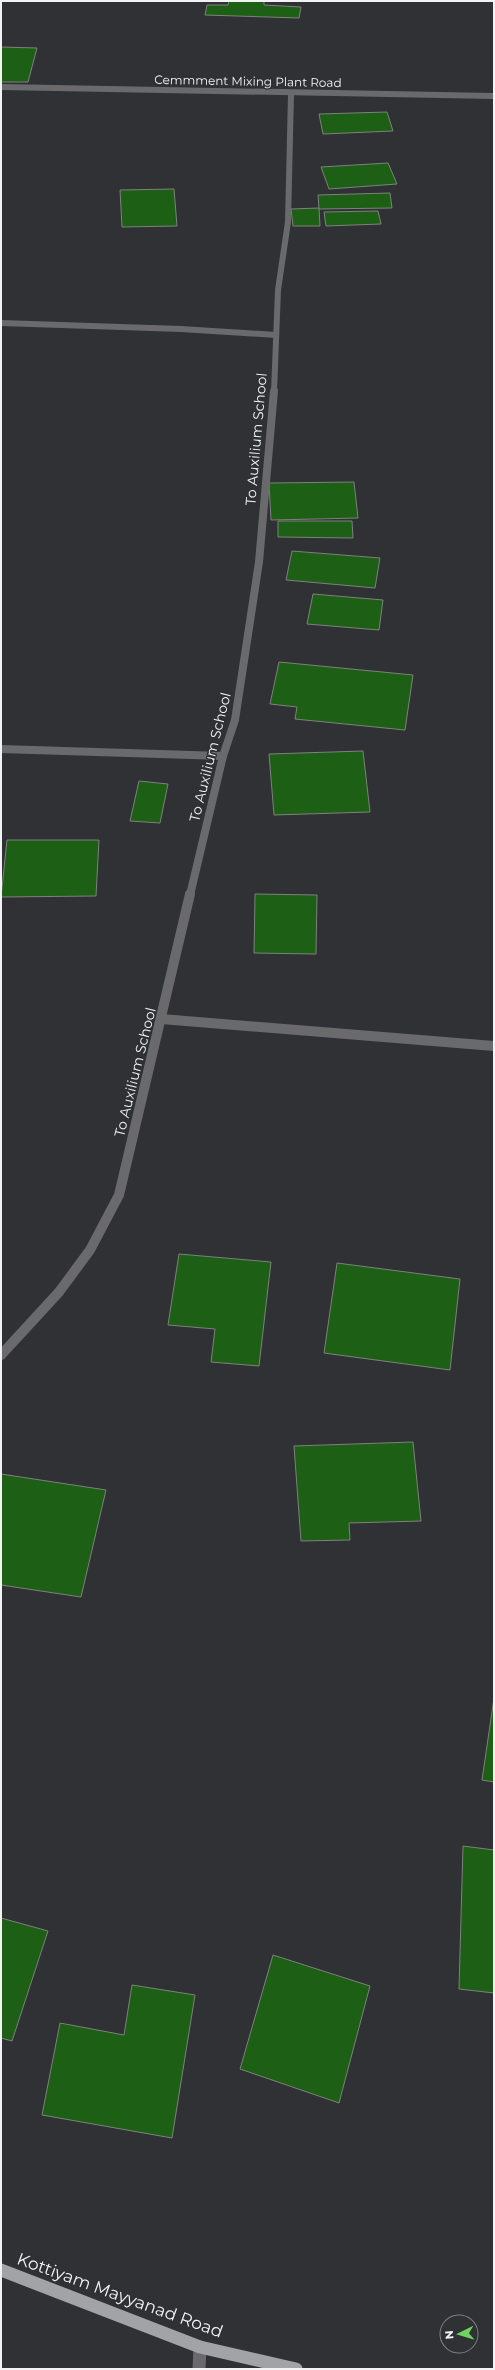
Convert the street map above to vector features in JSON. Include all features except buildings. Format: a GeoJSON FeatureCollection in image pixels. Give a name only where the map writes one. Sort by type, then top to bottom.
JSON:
{"type":"FeatureCollection","features":[{"type":"Feature","properties":{"kind":"main road","name":"Kottiyam Mayyanad Road"},"geometry":{"type":"LineString","coordinates":[[1,2270],[200,2347],[296,2369]]}},
{"type":"Feature","properties":{"kind":"street","name":"Cemmment Mixing Plant Road"},"geometry":{"type":"LineString","coordinates":[[1,87],[291,94],[494,96]]}},
{"type":"Feature","properties":{"kind":"street","name":"To Auxilium School"},"geometry":{"type":"LineString","coordinates":[[1,1355],[59,1292],[90,1250],[119,1195],[223,756],[235,720],[259,562],[275,382],[278,290],[288,222],[291,94]]}},
{"type":"Feature","properties":{"kind":"street"},"geometry":{"type":"LineString","coordinates":[[1,324],[180,329],[276,335]]}},
{"type":"Feature","properties":{"kind":"street"},"geometry":{"type":"LineString","coordinates":[[1,749],[223,756]]}},
{"type":"Feature","properties":{"kind":"street"},"geometry":{"type":"LineString","coordinates":[[161,1019],[494,1046]]}},
{"type":"Feature","properties":{"kind":"street"},"geometry":{"type":"LineString","coordinates":[[199,2369],[200,2347]]}}]}
